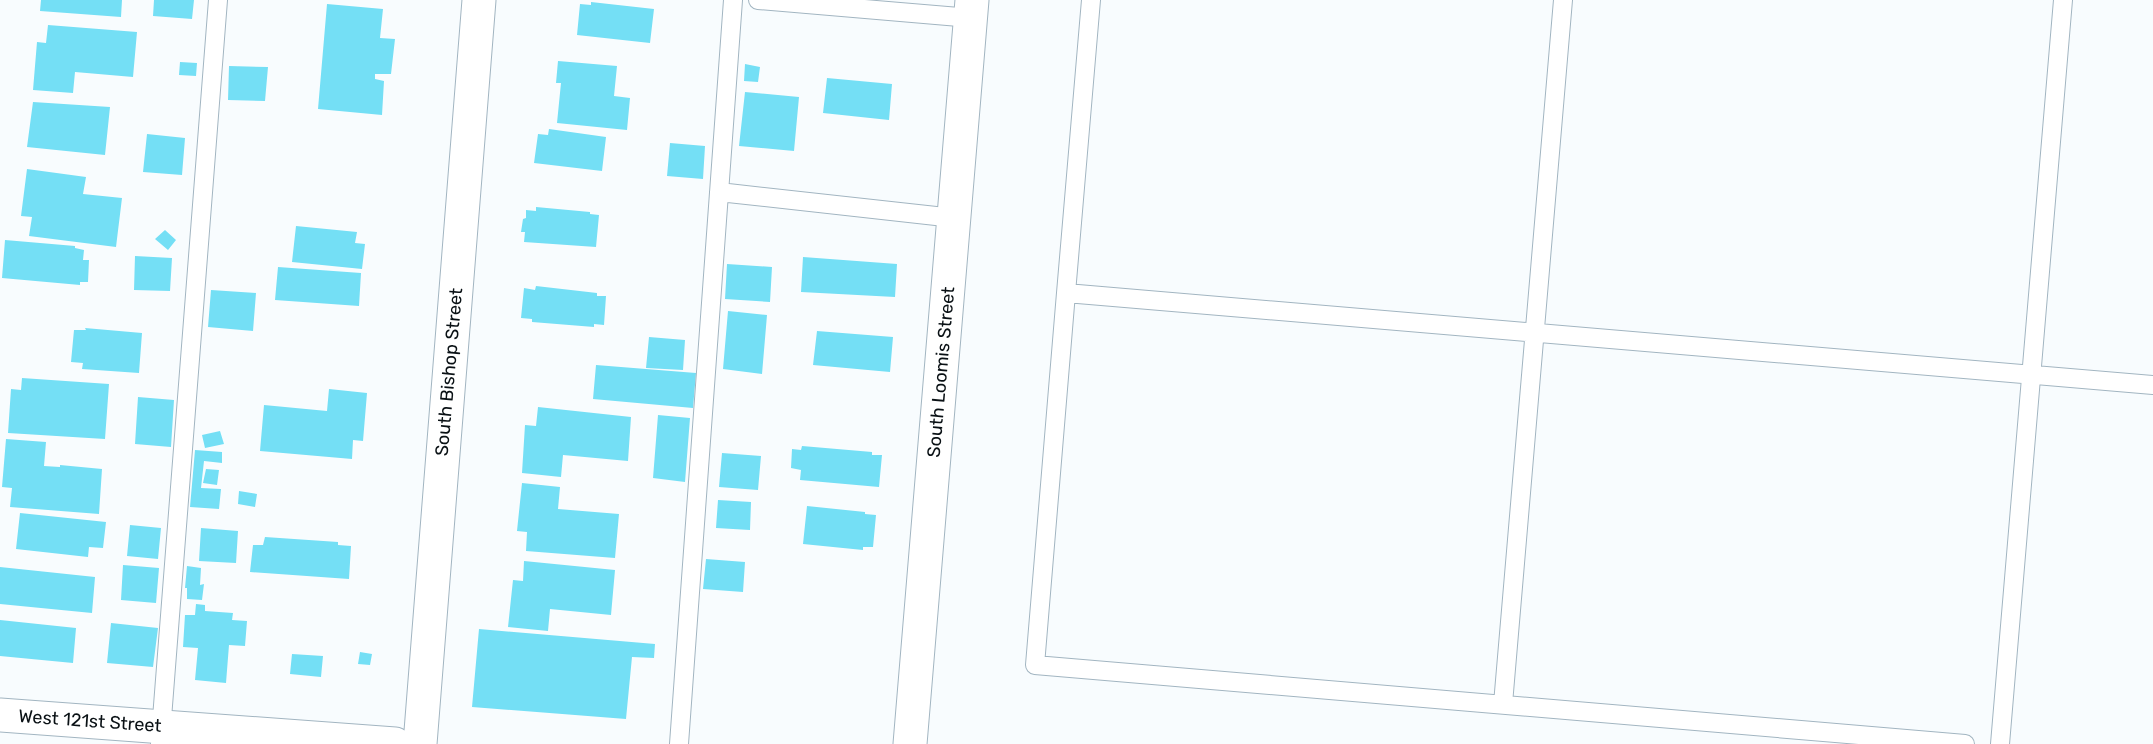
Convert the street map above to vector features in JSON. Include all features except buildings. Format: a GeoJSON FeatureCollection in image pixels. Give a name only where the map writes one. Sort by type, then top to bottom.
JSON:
{"type":"FeatureCollection","features":[{"type":"Feature","properties":{"kind":"street","name":"South Bishop Street"},"geometry":{"type":"LineString","coordinates":[[420,744],[479,0]]}},
{"type":"Feature","properties":{"kind":"street","name":"South Loomis Street"},"geometry":{"type":"LineString","coordinates":[[910,744],[972,9]]}},
{"type":"Feature","properties":{"kind":"street","name":"West 121st Street"},"geometry":{"type":"LineString","coordinates":[[0,714],[160,735],[395,744]]}},
{"type":"Feature","properties":{"kind":"lane"},"geometry":{"type":"LineString","coordinates":[[160,735],[218,0]]}},
{"type":"Feature","properties":{"kind":"lane"},"geometry":{"type":"LineString","coordinates":[[679,744],[733,0]]}},
{"type":"Feature","properties":{"kind":"lane"},"geometry":{"type":"LineString","coordinates":[[758,0],[972,9]]}},
{"type":"Feature","properties":{"kind":"lane"},"geometry":{"type":"LineString","coordinates":[[1091,0],[1035,665],[1965,744]]}},
{"type":"Feature","properties":{"kind":"lane"},"geometry":{"type":"LineString","coordinates":[[1503,704],[1563,0]]}},
{"type":"Feature","properties":{"kind":"lane"},"geometry":{"type":"LineString","coordinates":[[2000,744],[2063,0]]}},
{"type":"Feature","properties":{"kind":"lane"},"geometry":{"type":"LineString","coordinates":[[719,192],[954,218]]}},
{"type":"Feature","properties":{"kind":"lane"},"geometry":{"type":"LineString","coordinates":[[1066,293],[2153,385]]}}]}
